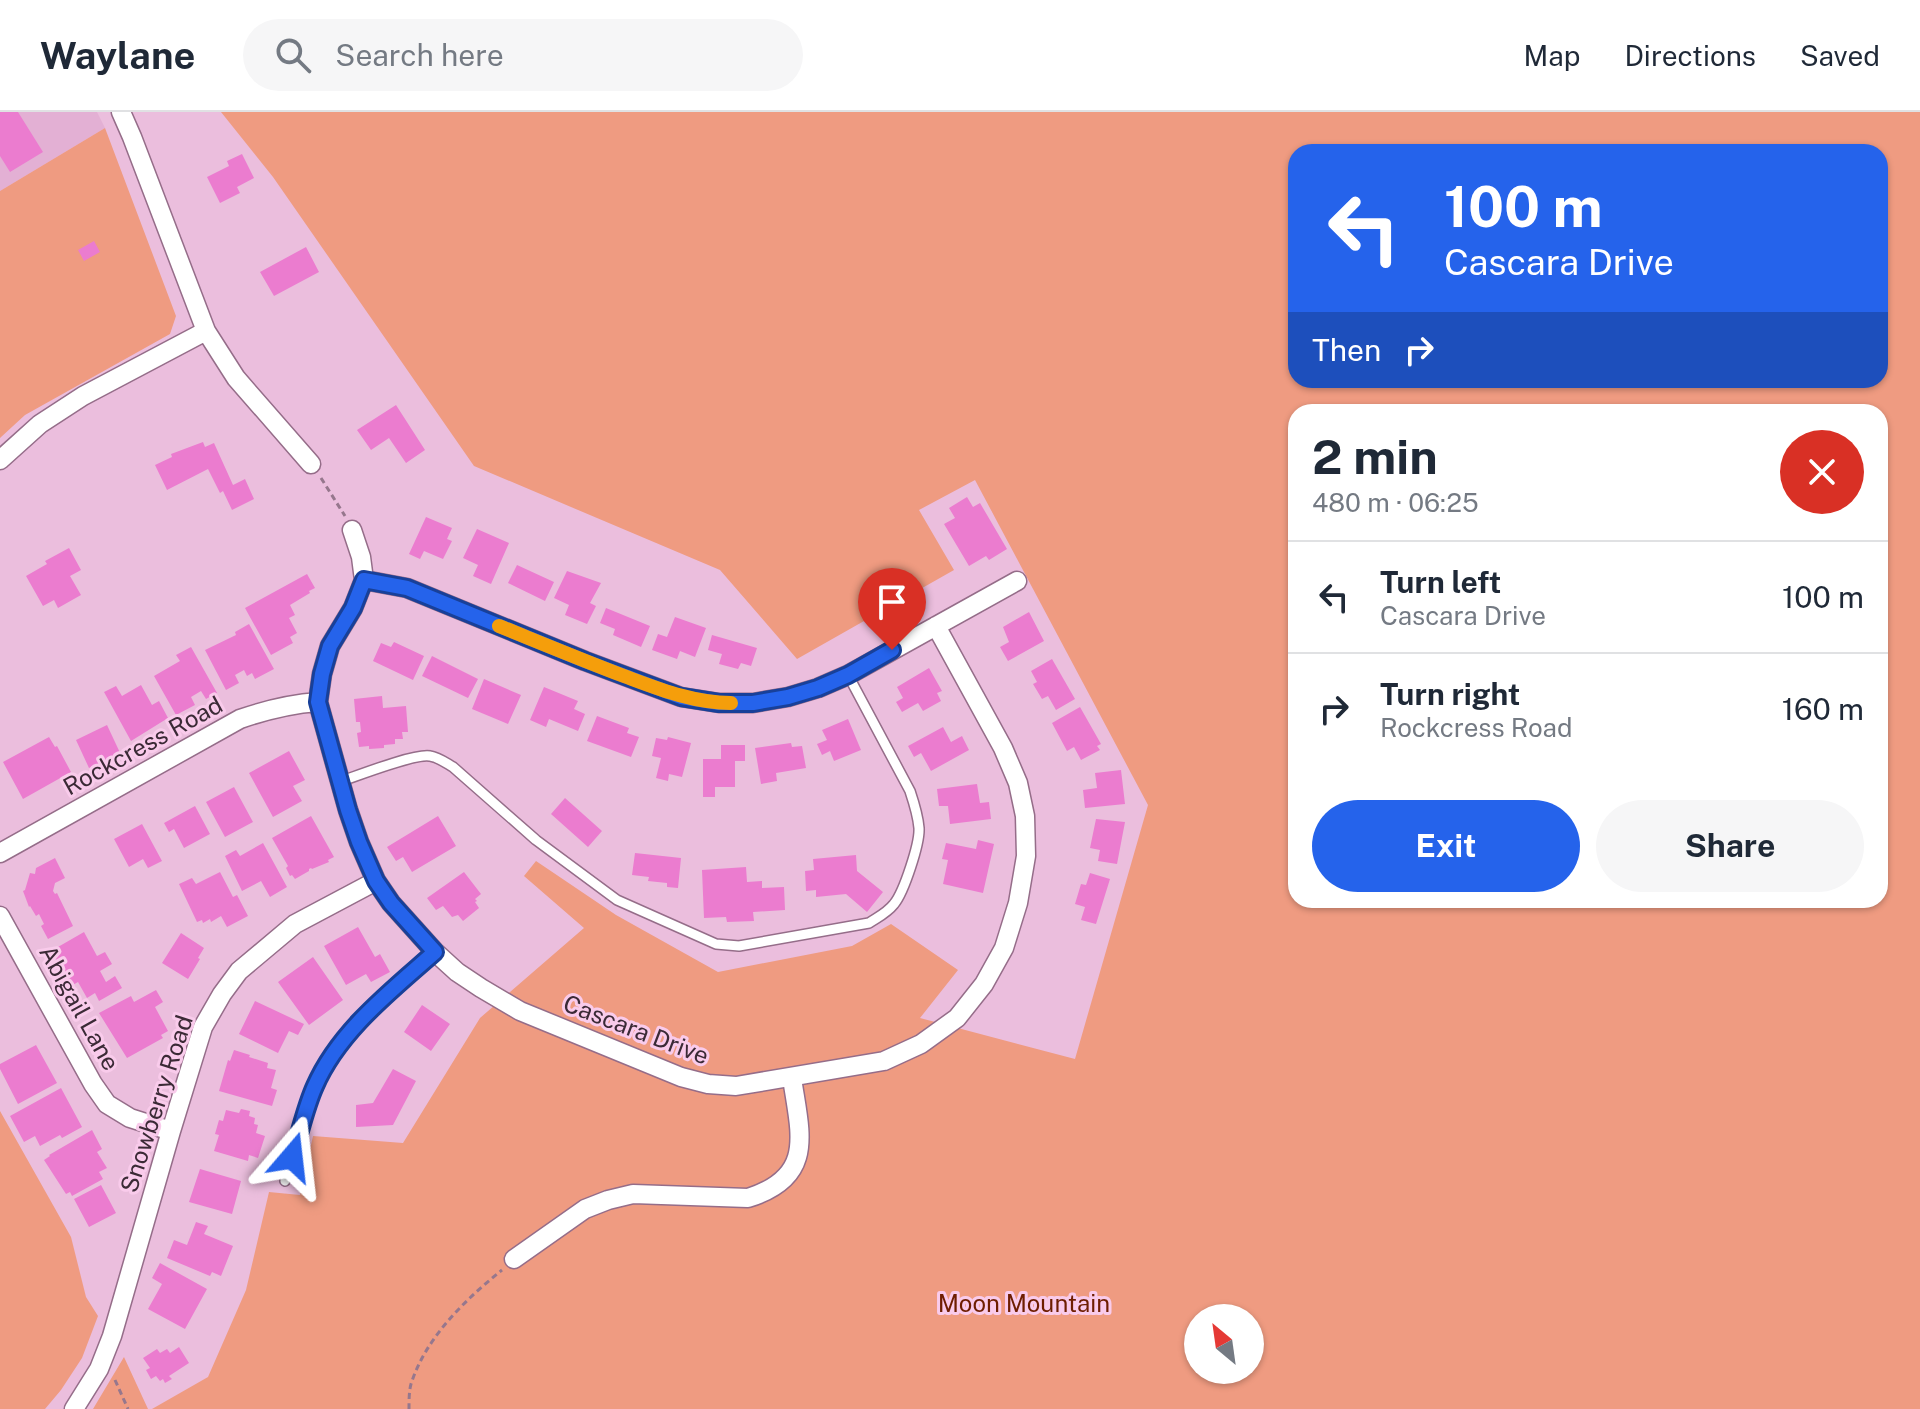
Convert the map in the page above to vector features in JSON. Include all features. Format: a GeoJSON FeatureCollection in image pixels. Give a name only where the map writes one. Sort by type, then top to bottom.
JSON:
{"type":"FeatureCollection","features":[{"type":"Feature","properties":{"kind":"street"},"geometry":{"type":"LineString","coordinates":[[121,112],[206,331],[236,378],[311,464]]}},
{"type":"Feature","properties":{"kind":"street"},"geometry":{"type":"LineString","coordinates":[[0,460],[40,424],[83,396],[206,331]]}},
{"type":"Feature","properties":{"kind":"street"},"geometry":{"type":"LineString","coordinates":[[351,528],[361,557],[364,580],[407,588],[681,697],[719,703],[753,703],[818,688],[848,675],[1017,581]]}},
{"type":"Feature","properties":{"kind":"street","name":"Cascara Drive"},"geometry":{"type":"LineString","coordinates":[[364,580],[353,608],[330,646],[318,702],[359,842],[376,881],[391,903],[457,972],[520,1011],[681,1077],[708,1084],[736,1086],[884,1061],[921,1044],[957,1018],[984,984],[1004,948],[1018,903],[1026,856],[1025,816],[1018,783],[1003,748],[936,626]]}},
{"type":"Feature","properties":{"kind":"street","name":"Rockcress Road"},"geometry":{"type":"LineString","coordinates":[[0,853],[240,719],[281,706],[318,702]]}},
{"type":"Feature","properties":{"kind":"street","name":"Snowberry Road"},"geometry":{"type":"LineString","coordinates":[[74,1409],[99,1369],[112,1336],[203,1027],[239,971],[295,924],[376,881]]}},
{"type":"Feature","properties":{"kind":"street","name":"Abigail Lane"},"geometry":{"type":"LineString","coordinates":[[0,916],[107,1104],[130,1118],[171,1131]]}},
{"type":"Feature","properties":{"kind":"street"},"geometry":{"type":"LineString","coordinates":[[514,1259],[585,1209],[608,1200],[633,1194],[748,1198],[764,1193],[792,1171],[799,1152],[801,1137],[792,1078]]}},
{"type":"Feature","properties":{"kind":"lane"},"geometry":{"type":"LineString","coordinates":[[339,782],[416,757],[429,755],[443,760],[536,840],[617,900],[716,944],[739,946],[869,923],[885,914],[896,902],[911,866],[919,832],[910,791],[848,675]]}},
{"type":"Feature","properties":{"kind":"lane"},"geometry":{"type":"LineString","coordinates":[[285,1181],[314,1087],[329,1059],[371,1009],[435,952]]}},
{"type":"Feature","properties":{"kind":"path"},"geometry":{"type":"LineString","coordinates":[[311,464],[351,528]]}},
{"type":"Feature","properties":{"kind":"path"},"geometry":{"type":"LineString","coordinates":[[409,1409],[410,1387],[421,1360],[435,1338],[458,1310],[514,1259]]}},
{"type":"Feature","properties":{"kind":"path"},"geometry":{"type":"LineString","coordinates":[[114,1378],[128,1409]]}},
{"type":"Feature","properties":{"kind":"shaded area"},"geometry":{"type":"Polygon","coordinates":[[[0,112],[97,112],[105,128],[0,191],[0,112]]]}},
{"type":"Feature","properties":{"kind":"green space","name":"Moon Mountain"},"geometry":{"type":"Polygon","coordinates":[[[221,112],[1920,112],[1920,1409],[152,1409],[208,1377],[246,1290],[269,1192],[300,1195],[313,1136],[403,1143],[480,1018],[584,928],[524,876],[536,861],[616,915],[718,972],[852,946],[891,924],[958,970],[920,1018],[1075,1059],[1148,805],[975,480],[919,510],[954,570],[797,659],[720,570],[474,466],[273,177],[221,112]]]}},
{"type":"Feature","properties":{"kind":"green space"},"geometry":{"type":"Polygon","coordinates":[[[105,128],[176,316],[170,334],[25,415],[0,438],[0,191],[105,128]]]}},
{"type":"Feature","properties":{"kind":"green space"},"geometry":{"type":"Polygon","coordinates":[[[0,1111],[71,1237],[86,1297],[98,1316],[82,1358],[45,1409],[0,1409],[0,1111]]]}},
{"type":"Feature","properties":{"kind":"green space"},"geometry":{"type":"Polygon","coordinates":[[[124,1357],[148,1409],[93,1409],[124,1357]]]}},
{"type":"Feature","properties":{"kind":"building"},"geometry":{"type":"Polygon","coordinates":[[[0,112],[18,112],[43,152],[10,172],[0,156],[0,112]]]}},
{"type":"Feature","properties":{"kind":"building"},"geometry":{"type":"Polygon","coordinates":[[[242,154],[254,178],[237,187],[240,193],[220,203],[207,177],[229,166],[227,161],[242,154]]]}},
{"type":"Feature","properties":{"kind":"building"},"geometry":{"type":"Polygon","coordinates":[[[94,241],[100,252],[84,261],[78,250],[94,241]]]}},
{"type":"Feature","properties":{"kind":"building"},"geometry":{"type":"Polygon","coordinates":[[[306,247],[319,272],[274,296],[260,272],[306,247]]]}},
{"type":"Feature","properties":{"kind":"building"},"geometry":{"type":"Polygon","coordinates":[[[396,405],[425,450],[406,463],[389,438],[371,450],[357,430],[396,405]]]}},
{"type":"Feature","properties":{"kind":"building"},"geometry":{"type":"Polygon","coordinates":[[[203,442],[205,447],[214,443],[233,485],[245,479],[254,499],[232,510],[208,469],[167,490],[155,465],[172,457],[171,454],[203,442]]]}},
{"type":"Feature","properties":{"kind":"building"},"geometry":{"type":"Polygon","coordinates":[[[967,497],[973,507],[980,503],[1007,549],[989,560],[986,556],[969,566],[944,524],[955,518],[949,508],[967,497]]]}},
{"type":"Feature","properties":{"kind":"building"},"geometry":{"type":"Polygon","coordinates":[[[426,517],[452,528],[447,539],[452,541],[443,559],[424,551],[420,559],[409,554],[426,517]]]}},
{"type":"Feature","properties":{"kind":"building"},"geometry":{"type":"Polygon","coordinates":[[[477,529],[509,543],[491,584],[473,576],[478,565],[463,558],[477,529]]]}},
{"type":"Feature","properties":{"kind":"building"},"geometry":{"type":"Polygon","coordinates":[[[69,548],[81,570],[70,576],[81,595],[58,608],[54,600],[43,606],[26,576],[69,548]]]}},
{"type":"Feature","properties":{"kind":"building"},"geometry":{"type":"Polygon","coordinates":[[[517,565],[554,582],[545,601],[508,583],[517,565]]]}},
{"type":"Feature","properties":{"kind":"building"},"geometry":{"type":"Polygon","coordinates":[[[567,571],[601,583],[590,603],[596,606],[587,624],[565,615],[569,605],[554,598],[567,571]]]}},
{"type":"Feature","properties":{"kind":"building"},"geometry":{"type":"Polygon","coordinates":[[[307,574],[315,588],[290,605],[295,615],[289,618],[297,633],[290,637],[293,643],[271,655],[245,608],[307,574]]]}},
{"type":"Feature","properties":{"kind":"building"},"geometry":{"type":"Polygon","coordinates":[[[606,608],[650,626],[641,647],[613,635],[615,629],[600,623],[606,608]]]}},
{"type":"Feature","properties":{"kind":"building"},"geometry":{"type":"Polygon","coordinates":[[[1029,612],[1044,641],[1008,661],[1000,647],[1009,642],[1003,627],[1029,612]]]}},
{"type":"Feature","properties":{"kind":"building"},"geometry":{"type":"Polygon","coordinates":[[[675,617],[706,628],[695,657],[680,651],[677,659],[652,650],[658,634],[667,637],[675,617]]]}},
{"type":"Feature","properties":{"kind":"building"},"geometry":{"type":"Polygon","coordinates":[[[249,624],[274,669],[255,679],[252,673],[247,676],[244,670],[235,675],[239,683],[226,690],[205,650],[236,635],[235,632],[249,624]]]}},
{"type":"Feature","properties":{"kind":"building"},"geometry":{"type":"Polygon","coordinates":[[[712,635],[757,648],[751,666],[741,663],[738,669],[719,664],[722,654],[708,650],[712,635]]]}},
{"type":"Feature","properties":{"kind":"building"},"geometry":{"type":"Polygon","coordinates":[[[394,642],[424,656],[413,680],[373,661],[381,643],[391,647],[394,642]]]}},
{"type":"Feature","properties":{"kind":"building"},"geometry":{"type":"Polygon","coordinates":[[[191,647],[217,693],[206,699],[201,691],[191,697],[195,705],[176,715],[154,676],[180,661],[176,655],[191,647]]]}},
{"type":"Feature","properties":{"kind":"building"},"geometry":{"type":"Polygon","coordinates":[[[432,656],[478,679],[468,698],[422,676],[432,656]]]}},
{"type":"Feature","properties":{"kind":"building"},"geometry":{"type":"Polygon","coordinates":[[[1052,659],[1075,699],[1056,710],[1048,696],[1042,699],[1033,684],[1037,682],[1031,671],[1052,659]]]}},
{"type":"Feature","properties":{"kind":"building"},"geometry":{"type":"Polygon","coordinates":[[[929,668],[942,691],[937,693],[941,701],[923,711],[918,703],[902,712],[896,702],[903,698],[897,687],[929,668]]]}},
{"type":"Feature","properties":{"kind":"building"},"geometry":{"type":"Polygon","coordinates":[[[484,679],[521,695],[508,724],[472,709],[484,679]]]}},
{"type":"Feature","properties":{"kind":"building"},"geometry":{"type":"Polygon","coordinates":[[[141,685],[152,705],[159,701],[168,718],[131,741],[104,692],[116,686],[122,696],[141,685]]]}},
{"type":"Feature","properties":{"kind":"building"},"geometry":{"type":"Polygon","coordinates":[[[544,687],[578,701],[574,709],[585,714],[578,731],[549,719],[546,727],[530,720],[544,687]]]}},
{"type":"Feature","properties":{"kind":"building"},"geometry":{"type":"Polygon","coordinates":[[[382,696],[383,708],[406,706],[408,732],[402,732],[403,739],[395,739],[395,744],[384,745],[384,748],[359,747],[357,733],[361,732],[360,722],[356,722],[354,699],[382,696]]]}},
{"type":"Feature","properties":{"kind":"building"},"geometry":{"type":"Polygon","coordinates":[[[1080,707],[1101,744],[1097,746],[1100,750],[1081,760],[1074,747],[1067,751],[1052,723],[1080,707]]]}},
{"type":"Feature","properties":{"kind":"building"},"geometry":{"type":"Polygon","coordinates":[[[597,716],[629,728],[627,733],[639,737],[631,757],[587,741],[597,716]]]}},
{"type":"Feature","properties":{"kind":"building"},"geometry":{"type":"Polygon","coordinates":[[[848,719],[861,750],[834,761],[830,751],[822,755],[817,744],[827,740],[822,730],[848,719]]]}},
{"type":"Feature","properties":{"kind":"building"},"geometry":{"type":"Polygon","coordinates":[[[107,725],[122,757],[106,765],[104,761],[89,768],[76,740],[107,725]]]}},
{"type":"Feature","properties":{"kind":"building"},"geometry":{"type":"Polygon","coordinates":[[[943,727],[951,742],[962,736],[969,750],[931,771],[921,753],[914,757],[908,746],[943,727]]]}},
{"type":"Feature","properties":{"kind":"building"},"geometry":{"type":"Polygon","coordinates":[[[49,737],[71,772],[23,799],[3,762],[49,737]]]}},
{"type":"Feature","properties":{"kind":"building"},"geometry":{"type":"Polygon","coordinates":[[[668,737],[691,743],[682,777],[669,774],[668,781],[656,778],[661,758],[652,756],[656,738],[667,740],[668,737]]]}},
{"type":"Feature","properties":{"kind":"building"},"geometry":{"type":"Polygon","coordinates":[[[791,743],[792,747],[802,746],[806,768],[776,773],[777,781],[761,784],[755,748],[791,743]]]}},
{"type":"Feature","properties":{"kind":"building"},"geometry":{"type":"Polygon","coordinates":[[[721,745],[745,745],[745,761],[735,761],[735,787],[715,787],[715,797],[703,797],[703,759],[721,759],[721,745]]]}},
{"type":"Feature","properties":{"kind":"building"},"geometry":{"type":"Polygon","coordinates":[[[289,751],[305,780],[293,786],[302,801],[273,817],[249,773],[289,751]]]}},
{"type":"Feature","properties":{"kind":"building"},"geometry":{"type":"Polygon","coordinates":[[[1121,770],[1125,804],[1085,808],[1083,790],[1097,788],[1095,773],[1121,770]]]}},
{"type":"Feature","properties":{"kind":"building"},"geometry":{"type":"Polygon","coordinates":[[[977,784],[980,803],[989,802],[991,819],[950,824],[948,806],[939,806],[937,789],[977,784]]]}},
{"type":"Feature","properties":{"kind":"building"},"geometry":{"type":"Polygon","coordinates":[[[234,787],[253,822],[225,837],[206,802],[234,787]]]}},
{"type":"Feature","properties":{"kind":"building"},"geometry":{"type":"Polygon","coordinates":[[[565,798],[602,831],[588,847],[551,814],[565,798]]]}},
{"type":"Feature","properties":{"kind":"building"},"geometry":{"type":"Polygon","coordinates":[[[195,806],[210,834],[184,848],[174,829],[169,832],[164,823],[195,806]]]}},
{"type":"Feature","properties":{"kind":"building"},"geometry":{"type":"Polygon","coordinates":[[[311,816],[334,857],[295,879],[290,876],[288,866],[272,838],[311,816]]]}},
{"type":"Feature","properties":{"kind":"building"},"geometry":{"type":"Polygon","coordinates":[[[438,816],[456,846],[412,872],[403,857],[396,861],[387,847],[438,816]]]}},
{"type":"Feature","properties":{"kind":"building"},"geometry":{"type":"Polygon","coordinates":[[[1096,819],[1125,822],[1117,864],[1098,861],[1100,850],[1090,848],[1096,819]]]}},
{"type":"Feature","properties":{"kind":"building"},"geometry":{"type":"Polygon","coordinates":[[[142,824],[162,861],[148,868],[143,859],[129,867],[114,839],[142,824]]]}},
{"type":"Feature","properties":{"kind":"building"},"geometry":{"type":"Polygon","coordinates":[[[978,840],[994,844],[983,893],[943,884],[948,860],[942,859],[946,843],[976,849],[978,840]]]}},
{"type":"Feature","properties":{"kind":"building"},"geometry":{"type":"Polygon","coordinates":[[[263,843],[287,887],[270,897],[261,881],[242,891],[225,856],[236,850],[240,856],[263,843]]]}},
{"type":"Feature","properties":{"kind":"building"},"geometry":{"type":"Polygon","coordinates":[[[635,853],[681,858],[678,888],[648,881],[649,877],[632,875],[635,853]]]}},
{"type":"Feature","properties":{"kind":"building"},"geometry":{"type":"Polygon","coordinates":[[[856,855],[857,871],[883,892],[867,912],[846,894],[816,897],[816,890],[806,891],[805,871],[814,870],[813,859],[856,855]]]}},
{"type":"Feature","properties":{"kind":"building"},"geometry":{"type":"Polygon","coordinates":[[[55,858],[65,878],[55,883],[53,891],[57,893],[73,926],[48,939],[39,914],[36,916],[29,907],[23,891],[30,873],[35,874],[36,868],[55,858]]]}},
{"type":"Feature","properties":{"kind":"building"},"geometry":{"type":"Polygon","coordinates":[[[746,867],[747,882],[762,881],[762,888],[784,887],[785,910],[753,912],[754,921],[727,922],[726,917],[704,918],[702,870],[746,867]]]}},
{"type":"Feature","properties":{"kind":"building"},"geometry":{"type":"Polygon","coordinates":[[[220,872],[233,897],[237,895],[248,916],[227,927],[221,916],[211,922],[210,919],[197,922],[179,884],[192,878],[196,884],[220,872]]]}},
{"type":"Feature","properties":{"kind":"building"},"geometry":{"type":"Polygon","coordinates":[[[464,872],[481,894],[475,899],[479,908],[463,921],[458,915],[452,917],[443,906],[436,910],[427,898],[464,872]]]}},
{"type":"Feature","properties":{"kind":"building"},"geometry":{"type":"Polygon","coordinates":[[[1090,873],[1110,879],[1096,924],[1081,920],[1085,907],[1075,904],[1081,884],[1086,885],[1090,873]]]}},
{"type":"Feature","properties":{"kind":"building"},"geometry":{"type":"Polygon","coordinates":[[[358,927],[375,957],[380,954],[390,972],[371,982],[366,974],[346,985],[324,946],[358,927]]]}},
{"type":"Feature","properties":{"kind":"building"},"geometry":{"type":"Polygon","coordinates":[[[84,932],[97,956],[105,952],[112,964],[100,971],[106,982],[115,976],[122,988],[99,1001],[95,993],[87,998],[78,982],[71,986],[51,951],[84,932]]]}},
{"type":"Feature","properties":{"kind":"building"},"geometry":{"type":"Polygon","coordinates":[[[181,933],[204,948],[188,979],[162,963],[181,933]]]}},
{"type":"Feature","properties":{"kind":"building"},"geometry":{"type":"Polygon","coordinates":[[[313,957],[343,1000],[309,1025],[278,982],[313,957]]]}},
{"type":"Feature","properties":{"kind":"building"},"geometry":{"type":"Polygon","coordinates":[[[156,990],[163,1002],[155,1007],[168,1031],[161,1035],[163,1038],[127,1058],[99,1013],[131,996],[134,1002],[156,990]]]}},
{"type":"Feature","properties":{"kind":"building"},"geometry":{"type":"Polygon","coordinates":[[[255,1001],[304,1024],[298,1035],[289,1031],[278,1053],[239,1034],[255,1001]]]}},
{"type":"Feature","properties":{"kind":"building"},"geometry":{"type":"Polygon","coordinates":[[[422,1005],[450,1024],[431,1051],[404,1032],[422,1005]]]}},
{"type":"Feature","properties":{"kind":"building"},"geometry":{"type":"Polygon","coordinates":[[[36,1045],[57,1083],[18,1104],[0,1064],[36,1045]]]}},
{"type":"Feature","properties":{"kind":"building"},"geometry":{"type":"Polygon","coordinates":[[[234,1050],[268,1063],[267,1068],[276,1070],[271,1088],[277,1090],[272,1106],[219,1091],[234,1050]]]}},
{"type":"Feature","properties":{"kind":"building"},"geometry":{"type":"Polygon","coordinates":[[[393,1069],[416,1081],[393,1125],[356,1127],[356,1105],[373,1103],[393,1069]]]}},
{"type":"Feature","properties":{"kind":"building"},"geometry":{"type":"Polygon","coordinates":[[[61,1088],[82,1127],[40,1146],[35,1136],[24,1142],[10,1116],[61,1088]]]}},
{"type":"Feature","properties":{"kind":"building"},"geometry":{"type":"Polygon","coordinates":[[[241,1109],[250,1111],[249,1116],[255,1118],[254,1124],[258,1125],[256,1133],[265,1136],[258,1158],[249,1155],[248,1161],[214,1151],[219,1120],[223,1121],[226,1110],[239,1113],[241,1109]]]}},
{"type":"Feature","properties":{"kind":"building"},"geometry":{"type":"Polygon","coordinates":[[[92,1130],[102,1149],[97,1152],[107,1168],[99,1172],[103,1179],[72,1196],[70,1192],[66,1194],[44,1160],[92,1130]]]}},
{"type":"Feature","properties":{"kind":"building"},"geometry":{"type":"Polygon","coordinates":[[[200,1169],[241,1181],[232,1214],[189,1202],[200,1169]]]}},
{"type":"Feature","properties":{"kind":"building"},"geometry":{"type":"Polygon","coordinates":[[[101,1185],[116,1213],[89,1227],[74,1199],[101,1185]]]}},
{"type":"Feature","properties":{"kind":"building"},"geometry":{"type":"Polygon","coordinates":[[[196,1222],[208,1226],[204,1234],[233,1246],[221,1276],[212,1272],[210,1276],[167,1258],[174,1240],[187,1245],[196,1222]]]}},
{"type":"Feature","properties":{"kind":"building"},"geometry":{"type":"Polygon","coordinates":[[[160,1263],[207,1289],[185,1329],[148,1309],[162,1284],[152,1278],[160,1263]]]}},
{"type":"Feature","properties":{"kind":"building"},"geometry":{"type":"Polygon","coordinates":[[[179,1347],[189,1363],[169,1376],[172,1379],[165,1383],[156,1376],[151,1379],[146,1370],[150,1368],[143,1358],[157,1349],[160,1353],[167,1349],[170,1353],[179,1347]]]}},
{"type":"Feature","properties":{"kind":"slow traffic"},"geometry":{"type":"LineString","coordinates":[[499,626],[681,697],[731,703]]}},
{"type":"Feature","properties":{"kind":"route"},"geometry":{"type":"LineString","coordinates":[[292,1157],[314,1087],[329,1059],[371,1009],[435,952],[406,922],[376,881],[348,810],[318,702],[330,646],[353,608],[364,580],[407,588],[681,697],[719,703],[753,703],[818,688],[892,650]]}}]}
